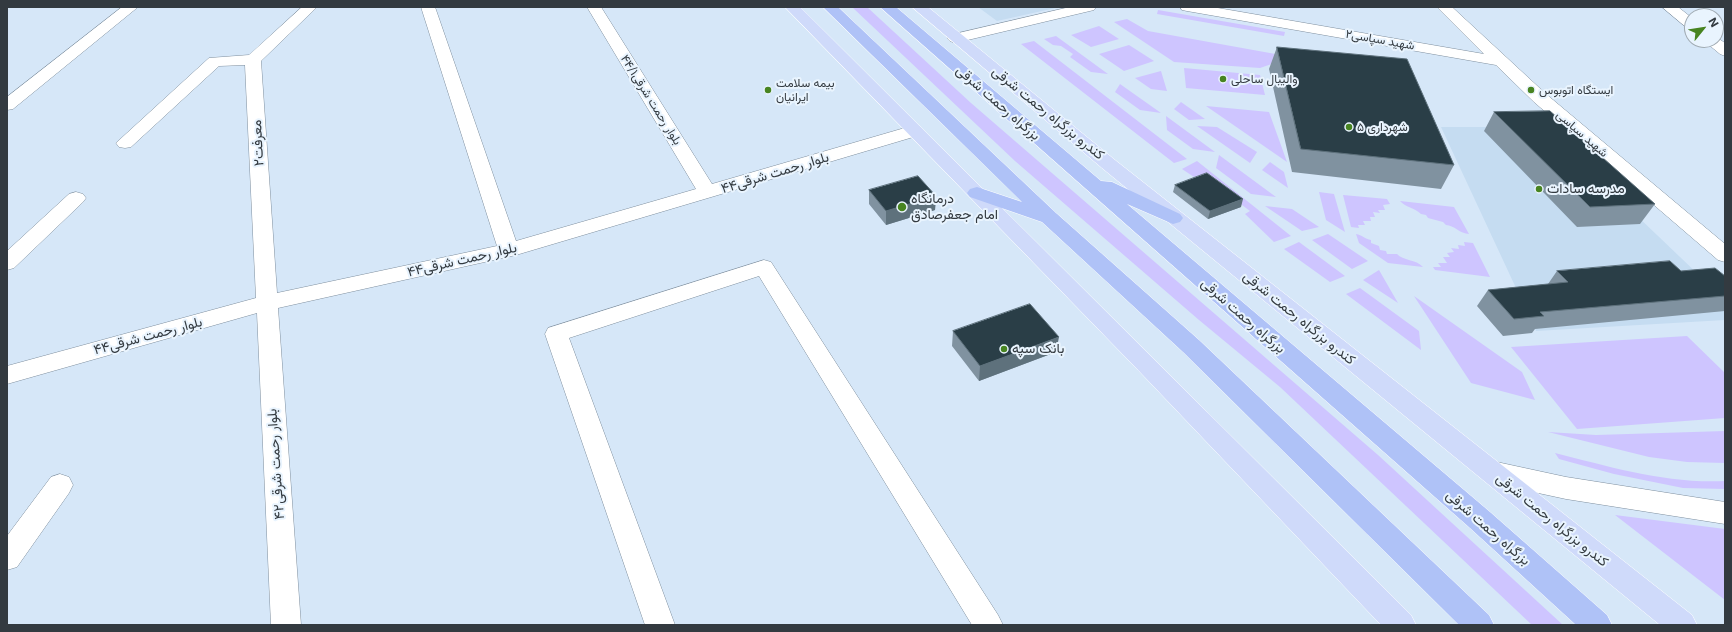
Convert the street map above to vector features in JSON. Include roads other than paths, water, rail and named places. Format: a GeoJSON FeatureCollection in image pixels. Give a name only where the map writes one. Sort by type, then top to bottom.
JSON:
{"type":"FeatureCollection","features":[{"type":"Feature","properties":{"kind":"highway"},"geometry":{"type":"LineString","coordinates":[[830,7],[1049,218],[1191,346],[1479,625]]}},
{"type":"Feature","properties":{"kind":"highway","name":"بزرگراه رحمت شرقی"},"geometry":{"type":"LineString","coordinates":[[887,7],[1480,520],[1598,625]]}},
{"type":"Feature","properties":{"kind":"highway"},"geometry":{"type":"LineString","coordinates":[[1082,175],[1173,218]]}},
{"type":"Feature","properties":{"kind":"highway"},"geometry":{"type":"LineString","coordinates":[[977,193],[1049,218]]}},
{"type":"Feature","properties":{"kind":"main road"},"geometry":{"type":"LineString","coordinates":[[792,7],[977,193],[1401,625]]}},
{"type":"Feature","properties":{"kind":"main road","name":"کندرو بزرگراه رحمت شرقی"},"geometry":{"type":"LineString","coordinates":[[919,7],[1173,218],[1682,625]]}},
{"type":"Feature","properties":{"kind":"street"},"geometry":{"type":"LineString","coordinates":[[7,104],[131,7]]}},
{"type":"Feature","properties":{"kind":"street"},"geometry":{"type":"LineString","coordinates":[[125,144],[215,61],[253,60],[310,7]]}},
{"type":"Feature","properties":{"kind":"street"},"geometry":{"type":"LineString","coordinates":[[428,7],[509,250]]}},
{"type":"Feature","properties":{"kind":"street","name":"بلوار رحمت شرقی۴۴/۱"},"geometry":{"type":"LineString","coordinates":[[594,7],[708,193]]}},
{"type":"Feature","properties":{"kind":"street"},"geometry":{"type":"LineString","coordinates":[[955,38],[1089,7]]}},
{"type":"Feature","properties":{"kind":"street","name":"شهید سپاسی۲"},"geometry":{"type":"LineString","coordinates":[[1187,7],[1500,61]]}},
{"type":"Feature","properties":{"kind":"street"},"geometry":{"type":"LineString","coordinates":[[1250,7],[1261,20]]}},
{"type":"Feature","properties":{"kind":"street","name":"شهید سپاسی"},"geometry":{"type":"LineString","coordinates":[[1444,7],[1500,61],[1598,148],[1725,255]]}},
{"type":"Feature","properties":{"kind":"street"},"geometry":{"type":"LineString","coordinates":[[1669,7],[1684,19]]}},
{"type":"Feature","properties":{"kind":"street","name":"معرفت۲"},"geometry":{"type":"LineString","coordinates":[[253,60],[266,303]]}},
{"type":"Feature","properties":{"kind":"street","name":"۴۴بلوار رحمت شرقی"},"geometry":{"type":"LineString","coordinates":[[7,375],[266,303],[509,250],[708,193],[914,131]]}},
{"type":"Feature","properties":{"kind":"street"},"geometry":{"type":"LineString","coordinates":[[7,263],[76,198]]}},
{"type":"Feature","properties":{"kind":"street"},"geometry":{"type":"LineString","coordinates":[[660,625],[556,334],[764,267],[988,625]]}},
{"type":"Feature","properties":{"kind":"street","name":"بلوار رحمت شرقی۴۲"},"geometry":{"type":"LineString","coordinates":[[266,303],[286,625]]}},
{"type":"Feature","properties":{"kind":"street"},"geometry":{"type":"LineString","coordinates":[[1492,472],[1566,488],[1725,513]]}},
{"type":"Feature","properties":{"kind":"street"},"geometry":{"type":"LineString","coordinates":[[7,558],[60,485]]}},
{"type":"Feature","properties":{"kind":"place","name":"والیبال ساحلی"},"geometry":{"type":"Point","coordinates":[1223,79]}},
{"type":"Feature","properties":{"kind":"place","name":"بیمه سلامت ایرانیان"},"geometry":{"type":"Point","coordinates":[768,90]}},
{"type":"Feature","properties":{"kind":"place","name":"ایستگاه اتوبوس"},"geometry":{"type":"Point","coordinates":[1531,90]}},
{"type":"Feature","properties":{"kind":"place","name":"شهرداری ۵"},"geometry":{"type":"Point","coordinates":[1349,127]}},
{"type":"Feature","properties":{"kind":"place","name":"مدرسه سادات"},"geometry":{"type":"Point","coordinates":[1539,189]}},
{"type":"Feature","properties":{"kind":"place","name":"درمانگاه امام جعفرصادق"},"geometry":{"type":"Point","coordinates":[902,207]}},
{"type":"Feature","properties":{"kind":"place","name":"بانک سپه"},"geometry":{"type":"Point","coordinates":[1004,349]}}]}
